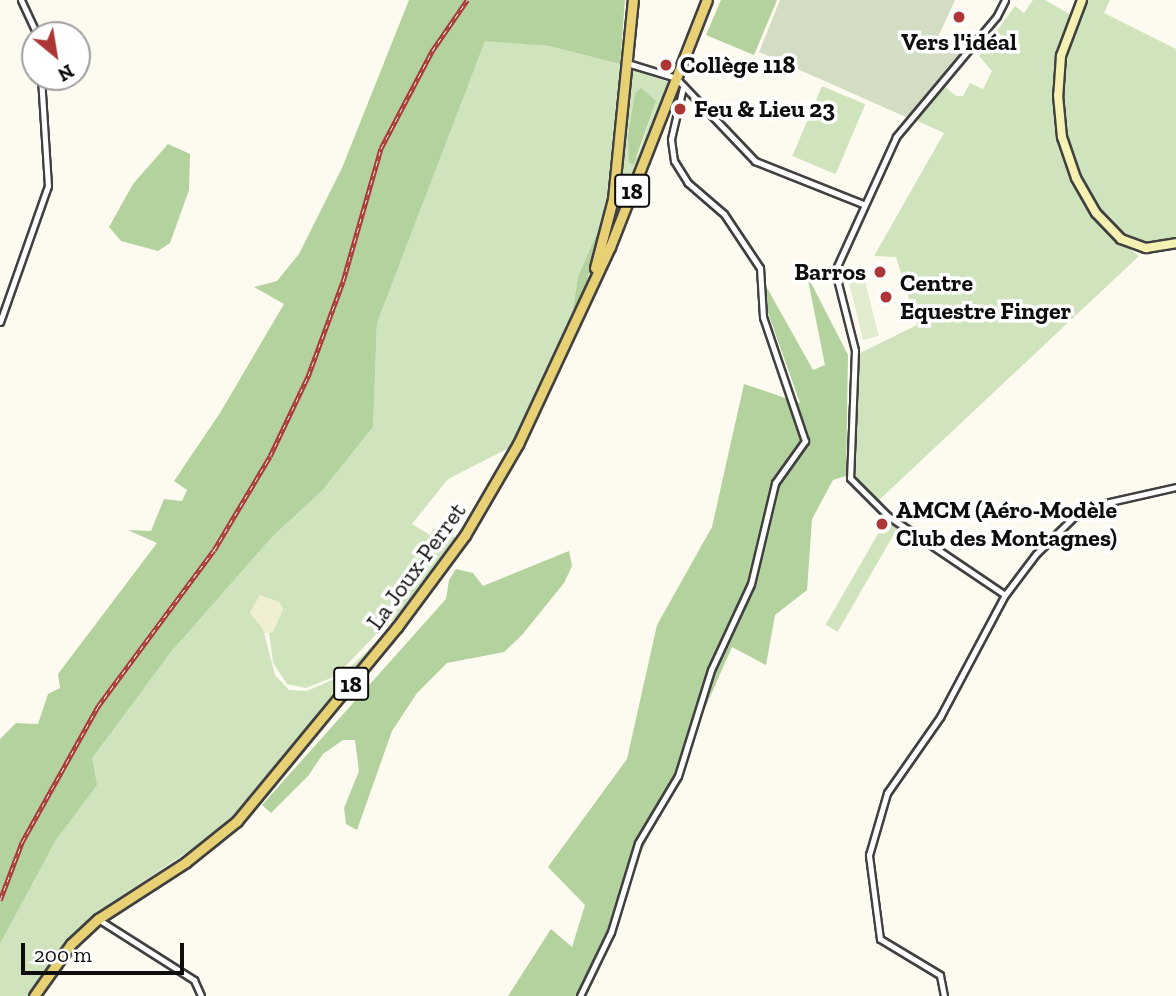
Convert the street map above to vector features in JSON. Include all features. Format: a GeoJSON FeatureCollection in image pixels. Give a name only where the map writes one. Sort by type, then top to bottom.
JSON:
{"type":"FeatureCollection","features":[{"type":"Feature","properties":{"kind":"main road","name":"18"},"geometry":{"type":"LineString","coordinates":[[627,63],[633,0]]}},
{"type":"Feature","properties":{"kind":"main road","name":"18"},"geometry":{"type":"LineString","coordinates":[[676,78],[707,0]]}},
{"type":"Feature","properties":{"kind":"main road"},"geometry":{"type":"LineString","coordinates":[[1082,0],[1065,44],[1058,84],[1059,121],[1072,168],[1096,213],[1121,239],[1146,248],[1176,243]]}},
{"type":"Feature","properties":{"kind":"main road","name":"La Joux-Perret"},"geometry":{"type":"LineString","coordinates":[[584,303],[613,199],[627,63]]}},
{"type":"Feature","properties":{"kind":"main road","name":"La Joux-Perret"},"geometry":{"type":"LineString","coordinates":[[34,996],[71,944],[98,919],[186,862],[237,821],[397,627],[490,495],[584,303],[676,78]]}},
{"type":"Feature","properties":{"kind":"street"},"geometry":{"type":"LineString","coordinates":[[22,0],[31,21]]}},
{"type":"Feature","properties":{"kind":"street"},"geometry":{"type":"LineString","coordinates":[[1005,0],[997,16],[896,137],[863,204],[835,271],[855,349],[850,478],[888,516],[1005,595]]}},
{"type":"Feature","properties":{"kind":"street"},"geometry":{"type":"LineString","coordinates":[[627,63],[676,78],[755,161],[863,204]]}},
{"type":"Feature","properties":{"kind":"street"},"geometry":{"type":"LineString","coordinates":[[580,996],[611,932],[638,843],[678,776],[711,670],[751,584],[775,482],[800,449],[803,431],[763,317],[760,268],[724,214],[688,183],[674,161],[671,139],[683,87]]}},
{"type":"Feature","properties":{"kind":"street"},"geometry":{"type":"LineString","coordinates":[[0,322],[48,186],[42,91]]}},
{"type":"Feature","properties":{"kind":"street"},"geometry":{"type":"LineString","coordinates":[[944,996],[940,975],[880,939],[869,855],[887,793],[940,717],[1005,595],[1036,554],[1083,508],[1176,487]]}},
{"type":"Feature","properties":{"kind":"street"},"geometry":{"type":"LineString","coordinates":[[98,919],[194,980],[201,996]]}},
{"type":"Feature","properties":{"kind":"green space"},"geometry":{"type":"Polygon","coordinates":[[[409,0],[625,0],[620,64],[549,46],[485,41],[377,323],[373,427],[322,491],[273,536],[171,652],[92,758],[97,785],[56,840],[0,944],[0,739],[16,723],[38,724],[48,694],[60,688],[58,674],[157,543],[128,530],[151,531],[164,499],[182,501],[187,490],[174,481],[220,413],[284,304],[254,287],[277,281],[299,254],[342,168],[409,0]]]}},
{"type":"Feature","properties":{"kind":"green space"},"geometry":{"type":"Polygon","coordinates":[[[721,0],[777,0],[754,55],[706,35],[721,0]]]}},
{"type":"Feature","properties":{"kind":"green space"},"geometry":{"type":"Polygon","coordinates":[[[780,0],[955,0],[938,37],[966,49],[908,118],[759,52],[780,0]]]}},
{"type":"Feature","properties":{"kind":"green space"},"geometry":{"type":"Polygon","coordinates":[[[1033,0],[1045,0],[1071,15],[1055,84],[1064,158],[1082,200],[1103,229],[1139,256],[877,502],[862,488],[852,467],[858,354],[917,325],[896,257],[874,256],[944,133],[913,119],[942,84],[956,96],[963,96],[970,83],[983,89],[992,71],[979,56],[1015,6],[1024,13],[1033,0]]]}},
{"type":"Feature","properties":{"kind":"green space"},"geometry":{"type":"Polygon","coordinates":[[[1087,0],[1110,0],[1104,13],[1176,49],[1176,237],[1159,244],[1124,236],[1109,222],[1082,182],[1063,133],[1064,55],[1087,0]]]}},
{"type":"Feature","properties":{"kind":"green space"},"geometry":{"type":"Polygon","coordinates":[[[485,40],[549,46],[620,64],[605,215],[578,276],[572,315],[545,380],[509,448],[448,479],[412,524],[430,535],[434,528],[457,538],[399,620],[389,621],[336,676],[306,688],[287,684],[273,663],[269,633],[273,632],[283,609],[279,602],[260,595],[250,613],[263,629],[275,675],[289,690],[307,691],[341,676],[389,630],[223,828],[108,905],[78,931],[28,996],[0,996],[0,944],[56,840],[96,785],[91,758],[171,652],[273,536],[322,491],[373,427],[377,323],[485,40]]]}},
{"type":"Feature","properties":{"kind":"green space"},"geometry":{"type":"Polygon","coordinates":[[[633,70],[671,83],[607,246],[616,206],[633,70]],[[635,93],[629,163],[638,156],[656,101],[635,93]]]}},
{"type":"Feature","properties":{"kind":"green space"},"geometry":{"type":"Polygon","coordinates":[[[822,86],[865,104],[836,174],[792,156],[822,86]]]}},
{"type":"Feature","properties":{"kind":"green space"},"geometry":{"type":"Polygon","coordinates":[[[641,88],[656,101],[634,164],[629,163],[628,136],[635,93],[641,88]]]}},
{"type":"Feature","properties":{"kind":"green space"},"geometry":{"type":"Polygon","coordinates":[[[168,144],[190,154],[189,190],[170,243],[158,251],[121,241],[109,227],[133,184],[168,144]]]}},
{"type":"Feature","properties":{"kind":"green space"},"geometry":{"type":"Polygon","coordinates":[[[605,215],[587,282],[572,315],[578,276],[605,215]]]}},
{"type":"Feature","properties":{"kind":"green space"},"geometry":{"type":"Polygon","coordinates":[[[863,273],[879,336],[863,340],[847,277],[863,273]]]}},
{"type":"Feature","properties":{"kind":"green space"},"geometry":{"type":"Polygon","coordinates":[[[807,275],[848,355],[846,476],[833,480],[812,519],[807,590],[775,615],[766,665],[732,647],[578,996],[508,996],[551,929],[572,947],[585,905],[548,867],[627,759],[657,625],[712,527],[744,384],[800,403],[768,313],[766,286],[813,370],[825,365],[807,275]]]}},
{"type":"Feature","properties":{"kind":"green space"},"geometry":{"type":"Polygon","coordinates":[[[886,520],[898,527],[838,632],[826,625],[886,520]]]}},
{"type":"Feature","properties":{"kind":"green space"},"geometry":{"type":"Polygon","coordinates":[[[569,551],[572,566],[564,583],[522,635],[504,652],[447,663],[417,693],[392,731],[357,830],[346,824],[344,808],[359,771],[355,740],[343,740],[323,754],[308,776],[271,813],[262,805],[446,599],[449,580],[456,569],[473,573],[483,586],[569,551]]]}},
{"type":"Feature","properties":{"kind":"green space"},"geometry":{"type":"Polygon","coordinates":[[[260,595],[279,602],[283,609],[273,632],[264,634],[250,613],[260,595]]]}},
{"type":"Feature","properties":{"kind":"railway"},"geometry":{"type":"LineString","coordinates":[[0,900],[22,842],[98,706],[214,550],[270,456],[308,376],[343,281],[381,148],[432,51],[467,0]]}},
{"type":"Feature","properties":{"kind":"place","name":"Vers l'idéal"},"geometry":{"type":"Point","coordinates":[959,17]}},
{"type":"Feature","properties":{"kind":"place","name":"Collège 118"},"geometry":{"type":"Point","coordinates":[666,65]}},
{"type":"Feature","properties":{"kind":"place","name":"Feu & Lieu 23"},"geometry":{"type":"Point","coordinates":[680,109]}},
{"type":"Feature","properties":{"kind":"place","name":"Barros"},"geometry":{"type":"Point","coordinates":[880,272]}},
{"type":"Feature","properties":{"kind":"place","name":"Centre Equestre Finger"},"geometry":{"type":"Point","coordinates":[886,297]}},
{"type":"Feature","properties":{"kind":"place","name":"AMCM (Aéro-Modèle Club des Montagnes)"},"geometry":{"type":"Point","coordinates":[882,524]}}]}
